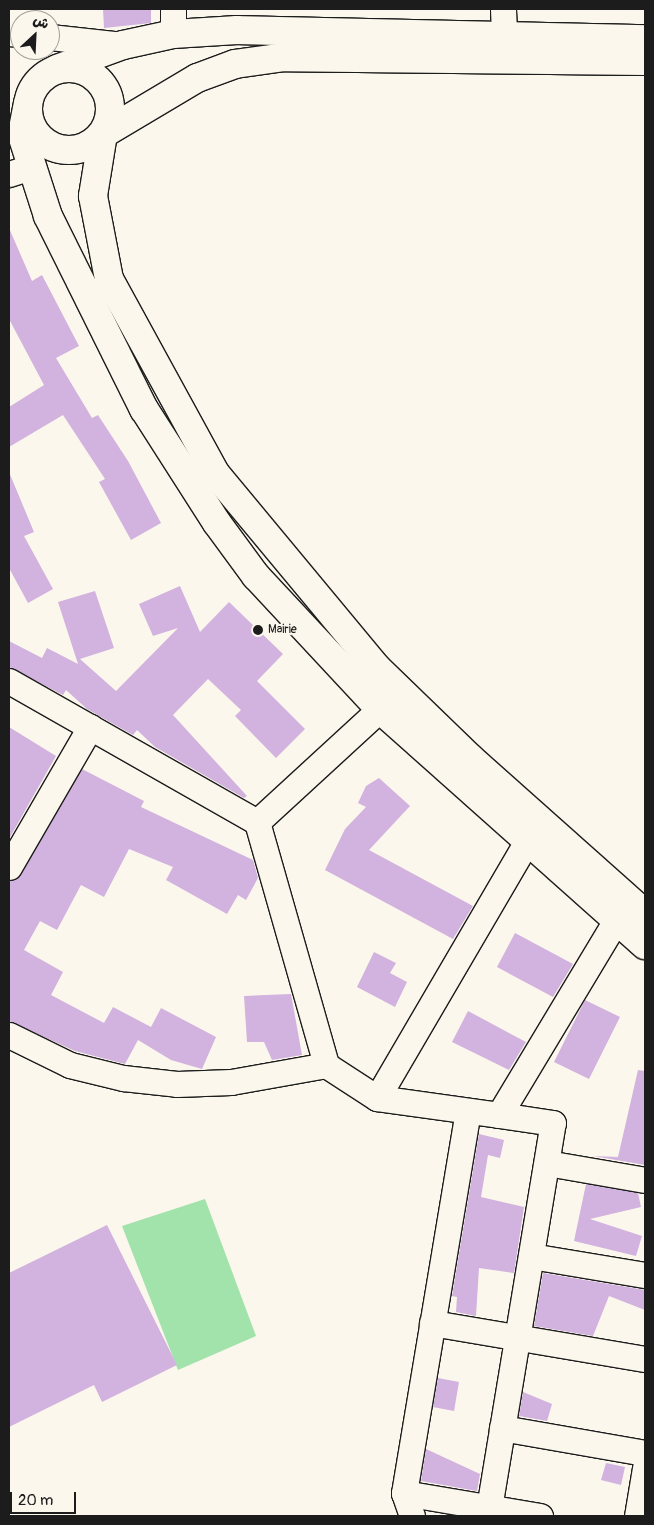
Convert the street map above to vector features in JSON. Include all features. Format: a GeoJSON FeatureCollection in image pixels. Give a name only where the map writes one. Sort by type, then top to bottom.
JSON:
{"type":"FeatureCollection","features":[{"type":"Feature","properties":{"kind":"main road"},"geometry":{"type":"LineString","coordinates":[[645,61],[505,47],[237,30],[173,21],[123,45],[57,69],[42,78],[28,103],[16,135],[19,170],[177,466],[256,576],[380,709],[645,945]]}},
{"type":"Feature","properties":{"kind":"main road"},"geometry":{"type":"LineString","coordinates":[[28,103],[31,125],[50,146],[79,150],[197,78],[235,64],[285,57],[645,39]]}},
{"type":"Feature","properties":{"kind":"main road"},"geometry":{"type":"LineString","coordinates":[[57,69],[85,70],[106,89],[111,107],[103,134],[93,196],[109,279],[215,473],[376,667],[470,758],[645,914]]}},
{"type":"Feature","properties":{"kind":"street"},"geometry":{"type":"LineString","coordinates":[[503,9],[505,47]]}},
{"type":"Feature","properties":{"kind":"street"},"geometry":{"type":"LineString","coordinates":[[60,38],[123,45]]}},
{"type":"Feature","properties":{"kind":"street"},"geometry":{"type":"LineString","coordinates":[[9,681],[257,822],[326,1065],[377,1098],[553,1123],[489,1508]]}},
{"type":"Feature","properties":{"kind":"street"},"geometry":{"type":"LineString","coordinates":[[257,822],[380,709]]}},
{"type":"Feature","properties":{"kind":"street"},"geometry":{"type":"LineString","coordinates":[[9,867],[90,728]]}},
{"type":"Feature","properties":{"kind":"street"},"geometry":{"type":"LineString","coordinates":[[377,1098],[528,840]]}},
{"type":"Feature","properties":{"kind":"street"},"geometry":{"type":"LineString","coordinates":[[499,1115],[617,920]]}},
{"type":"Feature","properties":{"kind":"street"},"geometry":{"type":"LineString","coordinates":[[9,1036],[70,1065],[123,1078],[177,1084],[231,1082],[326,1065]]}},
{"type":"Feature","properties":{"kind":"street"},"geometry":{"type":"LineString","coordinates":[[412,1516],[404,1493],[468,1112]]}},
{"type":"Feature","properties":{"kind":"street"},"geometry":{"type":"LineString","coordinates":[[546,1163],[645,1180]]}},
{"type":"Feature","properties":{"kind":"street"},"geometry":{"type":"LineString","coordinates":[[531,1256],[645,1276]]}},
{"type":"Feature","properties":{"kind":"street"},"geometry":{"type":"LineString","coordinates":[[432,1322],[645,1359]]}},
{"type":"Feature","properties":{"kind":"street"},"geometry":{"type":"LineString","coordinates":[[502,1428],[645,1452]]}},
{"type":"Feature","properties":{"kind":"street"},"geometry":{"type":"LineString","coordinates":[[637,1516],[645,1468]]}},
{"type":"Feature","properties":{"kind":"street"},"geometry":{"type":"LineString","coordinates":[[404,1493],[540,1516]]}},
{"type":"Feature","properties":{"kind":"green space"},"geometry":{"type":"Polygon","coordinates":[[[205,1199],[256,1336],[178,1370],[122,1226],[205,1199]]]}},
{"type":"Feature","properties":{"kind":"building"},"geometry":{"type":"Polygon","coordinates":[[[103,9],[151,9],[151,23],[104,28],[103,9]]]}},
{"type":"Feature","properties":{"kind":"building"},"geometry":{"type":"Polygon","coordinates":[[[9,228],[32,281],[42,275],[79,346],[56,358],[92,418],[98,415],[128,461],[161,523],[131,540],[99,482],[105,479],[63,415],[9,447],[9,407],[44,385],[9,319],[9,228]]]}},
{"type":"Feature","properties":{"kind":"building"},"geometry":{"type":"Polygon","coordinates":[[[9,472],[34,532],[24,536],[53,589],[28,603],[9,568],[9,472]]]}},
{"type":"Feature","properties":{"kind":"building"},"geometry":{"type":"Polygon","coordinates":[[[180,586],[200,632],[229,602],[283,654],[257,681],[305,729],[276,758],[235,716],[241,710],[208,679],[173,715],[247,796],[244,798],[155,747],[137,730],[133,735],[87,709],[66,690],[63,695],[9,667],[9,641],[42,658],[47,648],[78,664],[58,602],[95,591],[114,648],[80,659],[116,691],[178,628],[153,636],[139,604],[180,586]]]}},
{"type":"Feature","properties":{"kind":"building"},"geometry":{"type":"Polygon","coordinates":[[[9,727],[56,756],[9,839],[9,727]]]}},
{"type":"Feature","properties":{"kind":"building"},"geometry":{"type":"Polygon","coordinates":[[[82,769],[144,801],[141,807],[253,860],[258,878],[246,900],[238,895],[227,914],[166,880],[173,867],[129,849],[104,897],[81,885],[57,930],[40,921],[24,950],[63,972],[51,995],[104,1023],[113,1007],[151,1027],[161,1008],[216,1037],[202,1069],[171,1060],[138,1040],[125,1064],[75,1051],[9,1021],[9,881],[21,874],[82,769]]]}},
{"type":"Feature","properties":{"kind":"building"},"geometry":{"type":"Polygon","coordinates":[[[379,778],[410,806],[369,850],[473,906],[453,939],[325,870],[345,829],[366,807],[358,803],[366,786],[379,778]]]}},
{"type":"Feature","properties":{"kind":"building"},"geometry":{"type":"Polygon","coordinates":[[[515,933],[573,964],[553,997],[497,967],[515,933]]]}},
{"type":"Feature","properties":{"kind":"building"},"geometry":{"type":"Polygon","coordinates":[[[374,952],[396,963],[390,973],[407,982],[395,1007],[357,987],[374,952]]]}},
{"type":"Feature","properties":{"kind":"building"},"geometry":{"type":"Polygon","coordinates":[[[291,994],[302,1055],[272,1060],[264,1042],[247,1042],[244,996],[291,994]]]}},
{"type":"Feature","properties":{"kind":"building"},"geometry":{"type":"Polygon","coordinates":[[[585,1000],[620,1017],[589,1079],[554,1062],[585,1000]]]}},
{"type":"Feature","properties":{"kind":"building"},"geometry":{"type":"Polygon","coordinates":[[[468,1011],[526,1042],[509,1070],[452,1042],[468,1011]]]}},
{"type":"Feature","properties":{"kind":"building"},"geometry":{"type":"Polygon","coordinates":[[[638,1070],[645,1071],[645,1165],[593,1156],[618,1157],[638,1070]]]}},
{"type":"Feature","properties":{"kind":"building"},"geometry":{"type":"Polygon","coordinates":[[[479,1134],[504,1140],[500,1158],[488,1155],[481,1197],[524,1207],[514,1273],[479,1268],[476,1316],[456,1312],[457,1297],[452,1296],[479,1134]]]}},
{"type":"Feature","properties":{"kind":"building"},"geometry":{"type":"Polygon","coordinates":[[[586,1184],[638,1193],[641,1207],[590,1219],[642,1236],[636,1256],[574,1241],[586,1184]]]}},
{"type":"Feature","properties":{"kind":"building"},"geometry":{"type":"Polygon","coordinates":[[[107,1225],[177,1365],[102,1402],[94,1385],[9,1427],[9,1273],[107,1225]]]}},
{"type":"Feature","properties":{"kind":"building"},"geometry":{"type":"Polygon","coordinates":[[[543,1273],[645,1290],[645,1310],[609,1296],[593,1336],[534,1326],[543,1273]]]}},
{"type":"Feature","properties":{"kind":"building"},"geometry":{"type":"Polygon","coordinates":[[[438,1378],[459,1382],[454,1411],[433,1407],[438,1378]]]}},
{"type":"Feature","properties":{"kind":"building"},"geometry":{"type":"Polygon","coordinates":[[[523,1392],[552,1404],[547,1421],[519,1416],[523,1392]]]}},
{"type":"Feature","properties":{"kind":"building"},"geometry":{"type":"Polygon","coordinates":[[[426,1449],[480,1474],[477,1491],[421,1481],[426,1449]]]}},
{"type":"Feature","properties":{"kind":"building"},"geometry":{"type":"Polygon","coordinates":[[[606,1463],[625,1467],[621,1485],[601,1480],[606,1463]]]}},
{"type":"Feature","properties":{"kind":"place","name":"Mairie"},"geometry":{"type":"Point","coordinates":[258,630]}}]}
